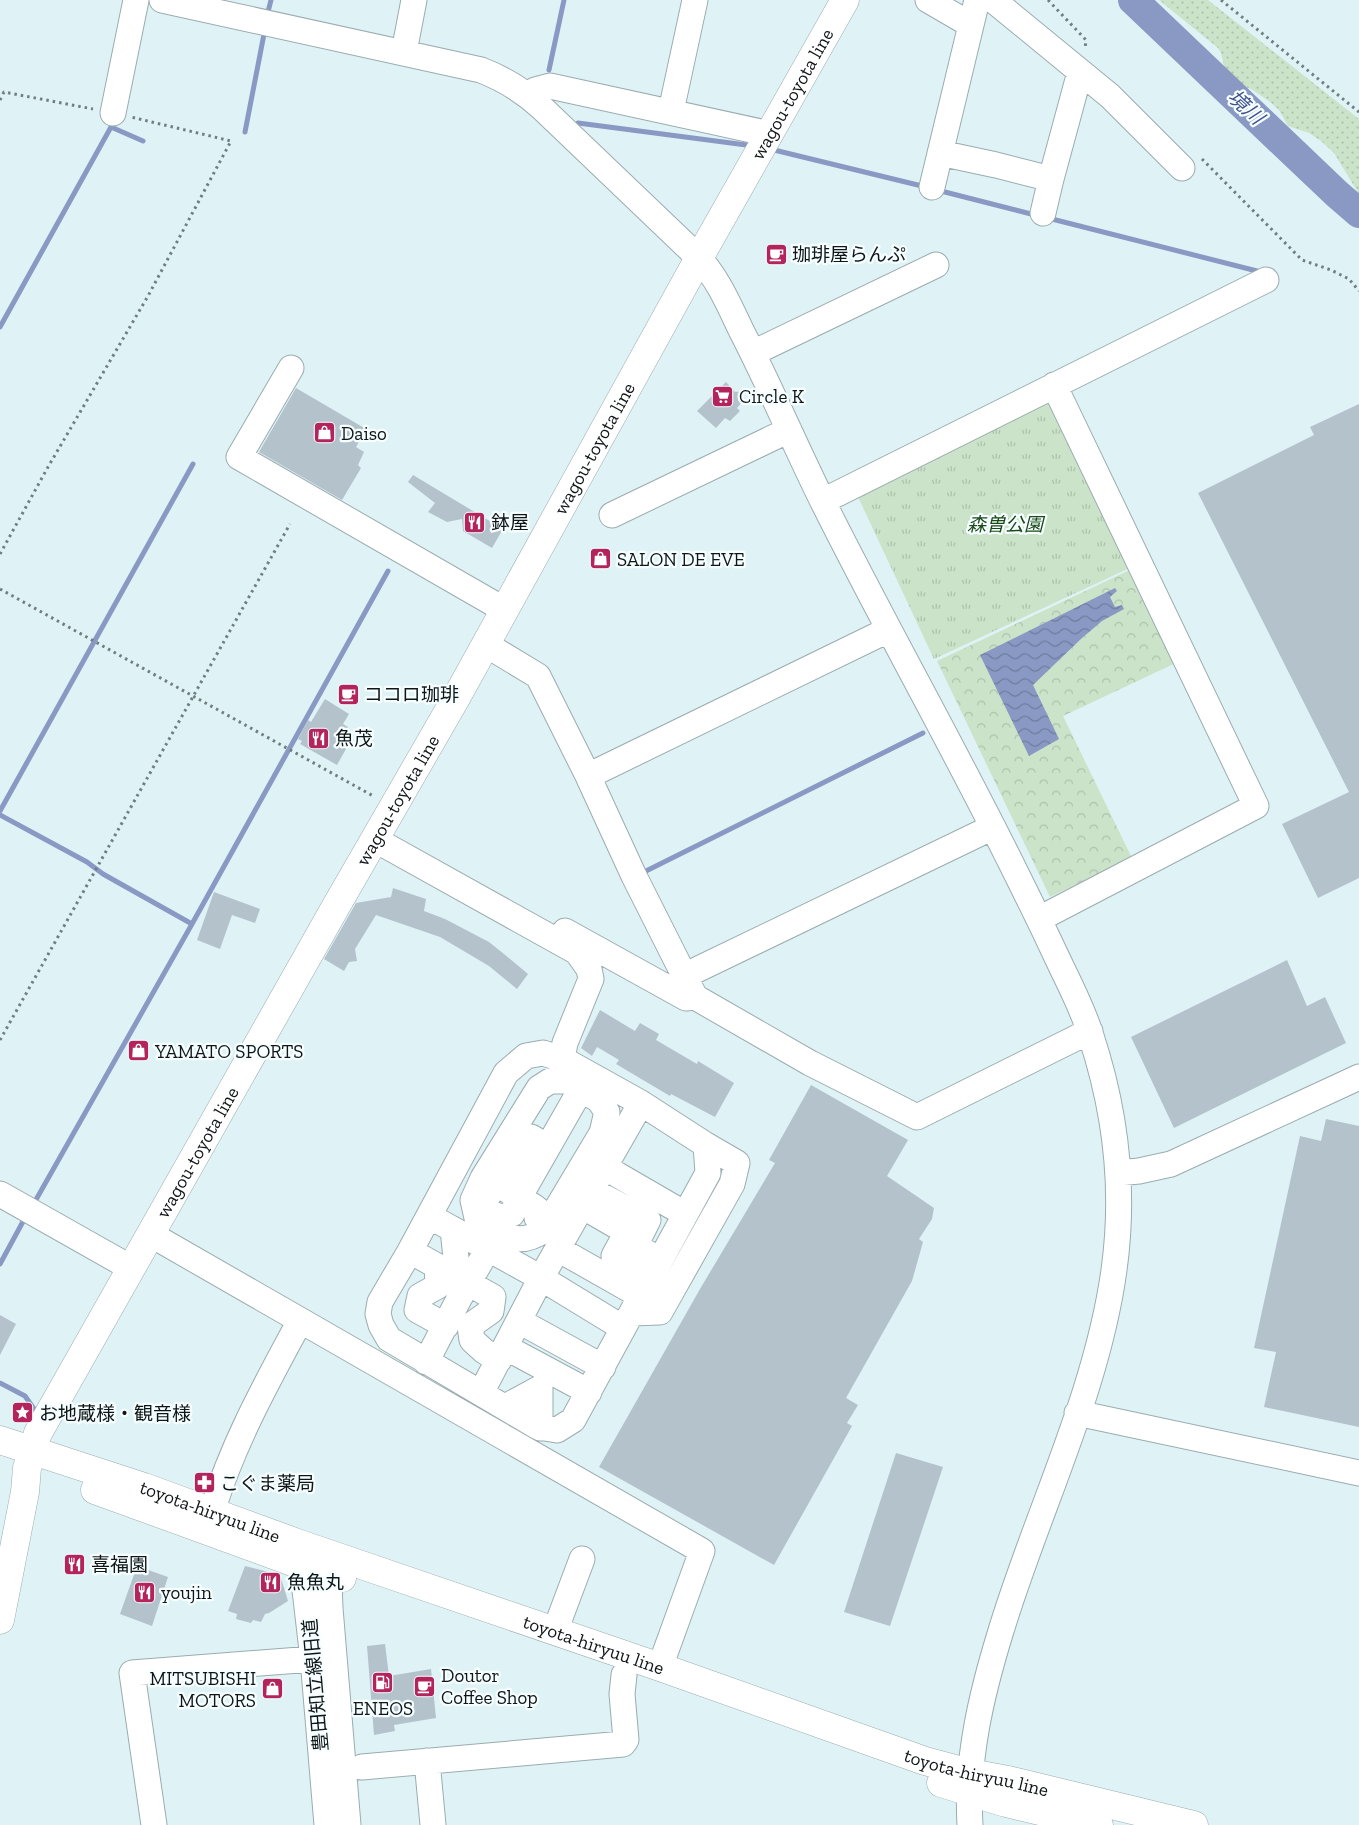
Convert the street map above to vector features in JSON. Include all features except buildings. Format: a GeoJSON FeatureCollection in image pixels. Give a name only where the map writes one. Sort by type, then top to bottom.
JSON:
{"type":"FeatureCollection","features":[{"type":"Feature","properties":{"kind":"main road","name":"wagou-toyota line"},"geometry":{"type":"LineString","coordinates":[[0,1620],[4,1576],[30,1459],[38,1434],[485,644],[699,258],[845,0]]}},
{"type":"Feature","properties":{"kind":"main road","name":"toyota-hiryuu line"},"geometry":{"type":"LineString","coordinates":[[0,1440],[30,1459],[80,1485],[329,1564],[555,1631],[925,1761],[1006,1803],[1098,1825]]}},
{"type":"Feature","properties":{"kind":"main road","name":"toyota-hiryuu line"},"geometry":{"type":"LineString","coordinates":[[0,1460],[30,1459],[144,1487],[212,1512],[300,1555]]}},
{"type":"Feature","properties":{"kind":"main road","name":"toyota-hiryuu line"},"geometry":{"type":"LineString","coordinates":[[329,1564],[624,1674],[918,1776],[970,1783],[1008,1780],[1194,1825]]}},
{"type":"Feature","properties":{"kind":"street"},"geometry":{"type":"LineString","coordinates":[[113,113],[136,0]]}},
{"type":"Feature","properties":{"kind":"street"},"geometry":{"type":"LineString","coordinates":[[162,0],[404,52],[481,70],[503,79],[528,95],[712,272],[753,353],[823,501],[888,630],[958,758],[1039,919],[1078,1002],[1090,1031],[1104,1076],[1113,1125],[1118,1173],[1118,1225],[1114,1269],[1098,1348],[1077,1413],[1013,1591],[992,1661],[975,1732],[970,1783],[970,1825]]}},
{"type":"Feature","properties":{"kind":"street"},"geometry":{"type":"LineString","coordinates":[[404,52],[414,0]]}},
{"type":"Feature","properties":{"kind":"street"},"geometry":{"type":"LineString","coordinates":[[671,111],[695,0]]}},
{"type":"Feature","properties":{"kind":"street"},"geometry":{"type":"LineString","coordinates":[[928,0],[971,25]]}},
{"type":"Feature","properties":{"kind":"street"},"geometry":{"type":"LineString","coordinates":[[932,187],[977,0]]}},
{"type":"Feature","properties":{"kind":"street"},"geometry":{"type":"LineString","coordinates":[[993,0],[1083,60],[1110,96],[1182,168]]}},
{"type":"Feature","properties":{"kind":"street"},"geometry":{"type":"LineString","coordinates":[[1043,214],[1083,60]]}},
{"type":"Feature","properties":{"kind":"street"},"geometry":{"type":"LineString","coordinates":[[528,95],[535,90],[550,86],[770,134]]}},
{"type":"Feature","properties":{"kind":"street"},"geometry":{"type":"LineString","coordinates":[[940,153],[1051,179]]}},
{"type":"Feature","properties":{"kind":"street"},"geometry":{"type":"LineString","coordinates":[[753,353],[936,265]]}},
{"type":"Feature","properties":{"kind":"street"},"geometry":{"type":"LineString","coordinates":[[823,501],[1266,280]]}},
{"type":"Feature","properties":{"kind":"street"},"geometry":{"type":"LineString","coordinates":[[291,368],[239,457],[503,609]]}},
{"type":"Feature","properties":{"kind":"street"},"geometry":{"type":"LineString","coordinates":[[1039,919],[1256,806],[1054,385]]}},
{"type":"Feature","properties":{"kind":"street"},"geometry":{"type":"LineString","coordinates":[[612,515],[789,430]]}},
{"type":"Feature","properties":{"kind":"street"},"geometry":{"type":"LineString","coordinates":[[588,776],[888,630]]}},
{"type":"Feature","properties":{"kind":"street"},"geometry":{"type":"LineString","coordinates":[[485,644],[538,676],[588,776],[634,876],[690,986],[810,1063],[917,1117],[1090,1031]]}},
{"type":"Feature","properties":{"kind":"street"},"geometry":{"type":"LineString","coordinates":[[382,825],[686,998],[690,986],[993,827]]}},
{"type":"Feature","properties":{"kind":"street"},"geometry":{"type":"LineString","coordinates":[[382,825],[577,952],[589,969],[591,979],[565,1043],[578,1092],[548,1147],[536,1204],[541,1278]]}},
{"type":"Feature","properties":{"kind":"street"},"geometry":{"type":"LineString","coordinates":[[426,1362],[464,1290],[536,1204],[602,1133],[608,1112],[578,1092],[543,1053],[526,1056],[506,1073],[380,1302],[378,1314],[381,1325],[389,1339],[426,1362],[540,1428],[557,1430],[572,1420],[589,1392],[708,1173],[706,1145]]}},
{"type":"Feature","properties":{"kind":"street"},"geometry":{"type":"LineString","coordinates":[[1118,1173],[1139,1172],[1171,1164],[1359,1077]]}},
{"type":"Feature","properties":{"kind":"street"},"geometry":{"type":"LineString","coordinates":[[496,1159],[536,1204],[558,1250],[641,1295],[660,1312],[732,1184],[737,1163],[641,1103],[578,1092],[550,1081],[538,1088],[483,1178],[473,1200],[477,1218],[536,1204],[627,1232],[614,1256],[641,1295]]}},
{"type":"Feature","properties":{"kind":"street"},"geometry":{"type":"LineString","coordinates":[[429,1216],[453,1229],[536,1204],[604,1167],[641,1103]]}},
{"type":"Feature","properties":{"kind":"street"},"geometry":{"type":"LineString","coordinates":[[496,1159],[517,1160],[531,1137],[548,1147]]}},
{"type":"Feature","properties":{"kind":"street"},"geometry":{"type":"LineString","coordinates":[[604,1167],[686,1214]]}},
{"type":"Feature","properties":{"kind":"street"},"geometry":{"type":"LineString","coordinates":[[0,1194],[131,1268]]}},
{"type":"Feature","properties":{"kind":"street"},"geometry":{"type":"LineString","coordinates":[[453,1229],[464,1290]]}},
{"type":"Feature","properties":{"kind":"street"},"geometry":{"type":"LineString","coordinates":[[150,1234],[702,1551],[660,1667]]}},
{"type":"Feature","properties":{"kind":"street"},"geometry":{"type":"LineString","coordinates":[[410,1250],[437,1266],[438,1286],[420,1296],[417,1310],[446,1326]]}},
{"type":"Feature","properties":{"kind":"street"},"geometry":{"type":"LineString","coordinates":[[481,1394],[541,1278],[558,1250]]}},
{"type":"Feature","properties":{"kind":"street"},"geometry":{"type":"LineString","coordinates":[[541,1278],[641,1295]]}},
{"type":"Feature","properties":{"kind":"street"},"geometry":{"type":"LineString","coordinates":[[464,1290],[493,1297],[491,1311],[470,1326],[472,1340],[484,1351],[502,1353],[589,1392]]}},
{"type":"Feature","properties":{"kind":"street"},"geometry":{"type":"LineString","coordinates":[[212,1512],[221,1482],[243,1434],[270,1377],[300,1321]]}},
{"type":"Feature","properties":{"kind":"street"},"geometry":{"type":"LineString","coordinates":[[519,1321],[603,1367]]}},
{"type":"Feature","properties":{"kind":"street"},"geometry":{"type":"LineString","coordinates":[[504,1407],[540,1388],[540,1428]]}},
{"type":"Feature","properties":{"kind":"street"},"geometry":{"type":"LineString","coordinates":[[1077,1413],[1359,1473]]}},
{"type":"Feature","properties":{"kind":"street","name":"豊田知立線旧道"},"geometry":{"type":"LineString","coordinates":[[300,1555],[313,1659],[327,1825]]}},
{"type":"Feature","properties":{"kind":"street"},"geometry":{"type":"LineString","coordinates":[[555,1631],[582,1559]]}},
{"type":"Feature","properties":{"kind":"street","name":"豊田知立線旧道"},"geometry":{"type":"LineString","coordinates":[[329,1564],[330,1608],[348,1825]]}},
{"type":"Feature","properties":{"kind":"street"},"geometry":{"type":"LineString","coordinates":[[154,1825],[132,1673],[313,1659]]}},
{"type":"Feature","properties":{"kind":"street"},"geometry":{"type":"LineString","coordinates":[[362,1767],[623,1744],[626,1740],[622,1694],[624,1674]]}},
{"type":"Feature","properties":{"kind":"street"},"geometry":{"type":"LineString","coordinates":[[427,1761],[433,1825]]}},
{"type":"Feature","properties":{"kind":"path"},"geometry":{"type":"LineString","coordinates":[[1048,0],[1086,40],[1083,60]]}},
{"type":"Feature","properties":{"kind":"path"},"geometry":{"type":"LineString","coordinates":[[1221,0],[1359,112]]}},
{"type":"Feature","properties":{"kind":"path"},"geometry":{"type":"LineString","coordinates":[[0,100],[4,92],[113,113],[232,141],[148,296],[48,467],[0,554]]}},
{"type":"Feature","properties":{"kind":"path"},"geometry":{"type":"LineString","coordinates":[[0,1040],[290,524]]}},
{"type":"Feature","properties":{"kind":"path"},"geometry":{"type":"LineString","coordinates":[[0,589],[192,696],[382,825]]}},
{"type":"Feature","properties":{"kind":"green space"},"geometry":{"type":"Polygon","coordinates":[[[1159,0],[1208,0],[1359,119],[1359,194],[1334,153],[1309,133],[1288,126],[1279,110],[1269,101],[1251,89],[1242,86],[1228,75],[1218,48],[1159,0]]]}},
{"type":"Feature","properties":{"kind":"green space","name":"森曽公園"},"geometry":{"type":"Polygon","coordinates":[[[1044,402],[1052,404],[1134,566],[934,659],[858,497],[1044,402]]]}},
{"type":"Feature","properties":{"kind":"green space"},"geometry":{"type":"Polygon","coordinates":[[[1136,567],[1180,661],[1063,716],[1132,858],[1050,897],[937,661],[1136,567]]]}},
{"type":"Feature","properties":{"kind":"water"},"geometry":{"type":"Polygon","coordinates":[[[1115,588],[1117,591],[1110,597],[1115,607],[1122,605],[1124,609],[1102,621],[1033,685],[1059,739],[1029,756],[980,655],[1115,588]]]}},
{"type":"Feature","properties":{"kind":"waterway"},"geometry":{"type":"LineString","coordinates":[[267,16],[271,0]]}},
{"type":"Feature","properties":{"kind":"waterway"},"geometry":{"type":"LineString","coordinates":[[549,70],[564,0]]}},
{"type":"Feature","properties":{"kind":"waterway","name":"境川"},"geometry":{"type":"LineString","coordinates":[[1133,0],[1359,213]]}},
{"type":"Feature","properties":{"kind":"waterway"},"geometry":{"type":"LineString","coordinates":[[245,132],[265,29]]}},
{"type":"Feature","properties":{"kind":"waterway"},"geometry":{"type":"LineString","coordinates":[[578,123],[754,146]]}},
{"type":"Feature","properties":{"kind":"waterway"},"geometry":{"type":"LineString","coordinates":[[0,327],[111,127],[143,141]]}},
{"type":"Feature","properties":{"kind":"waterway"},"geometry":{"type":"LineString","coordinates":[[770,149],[926,187]]}},
{"type":"Feature","properties":{"kind":"waterway"},"geometry":{"type":"LineString","coordinates":[[937,190],[1035,215]]}},
{"type":"Feature","properties":{"kind":"waterway"},"geometry":{"type":"LineString","coordinates":[[1048,218],[1257,271]]}},
{"type":"Feature","properties":{"kind":"waterway"},"geometry":{"type":"LineString","coordinates":[[0,811],[193,464]]}},
{"type":"Feature","properties":{"kind":"waterway"},"geometry":{"type":"LineString","coordinates":[[192,924],[388,571]]}},
{"type":"Feature","properties":{"kind":"waterway"},"geometry":{"type":"LineString","coordinates":[[646,871],[923,733]]}},
{"type":"Feature","properties":{"kind":"waterway"},"geometry":{"type":"LineString","coordinates":[[0,815],[87,862],[103,874],[192,924],[33,1205]]}},
{"type":"Feature","properties":{"kind":"waterway"},"geometry":{"type":"LineString","coordinates":[[0,1264],[26,1216]]}},
{"type":"Feature","properties":{"kind":"waterway"},"geometry":{"type":"LineString","coordinates":[[0,1383],[25,1396],[34,1409]]}},
{"type":"Feature","properties":{"kind":"place","name":"珈琲屋らんぷ"},"geometry":{"type":"Point","coordinates":[776,254]}},
{"type":"Feature","properties":{"kind":"place","name":"Circle K"},"geometry":{"type":"Point","coordinates":[723,396]}},
{"type":"Feature","properties":{"kind":"place","name":"Daiso"},"geometry":{"type":"Point","coordinates":[325,433]}},
{"type":"Feature","properties":{"kind":"place","name":"鉢屋"},"geometry":{"type":"Point","coordinates":[475,522]}},
{"type":"Feature","properties":{"kind":"place","name":"SALON DE EVE"},"geometry":{"type":"Point","coordinates":[601,559]}},
{"type":"Feature","properties":{"kind":"place","name":"ココロ珈琲"},"geometry":{"type":"Point","coordinates":[348,694]}},
{"type":"Feature","properties":{"kind":"place","name":"魚茂"},"geometry":{"type":"Point","coordinates":[319,738]}},
{"type":"Feature","properties":{"kind":"place","name":"YAMATO SPORTS"},"geometry":{"type":"Point","coordinates":[139,1051]}},
{"type":"Feature","properties":{"kind":"place","name":"お地蔵様・観音様"},"geometry":{"type":"Point","coordinates":[23,1413]}},
{"type":"Feature","properties":{"kind":"place","name":"こぐま薬局"},"geometry":{"type":"Point","coordinates":[204,1483]}},
{"type":"Feature","properties":{"kind":"place","name":"喜福園"},"geometry":{"type":"Point","coordinates":[75,1564]}},
{"type":"Feature","properties":{"kind":"place","name":"魚魚丸"},"geometry":{"type":"Point","coordinates":[271,1582]}},
{"type":"Feature","properties":{"kind":"place","name":"youjin"},"geometry":{"type":"Point","coordinates":[145,1592]}},
{"type":"Feature","properties":{"kind":"place","name":"ENEOS"},"geometry":{"type":"Point","coordinates":[383,1682]}},
{"type":"Feature","properties":{"kind":"place","name":"Doutor Coffee Shop"},"geometry":{"type":"Point","coordinates":[425,1686]}},
{"type":"Feature","properties":{"kind":"place","name":"MITSUBISHI MOTORS"},"geometry":{"type":"Point","coordinates":[272,1689]}}]}
